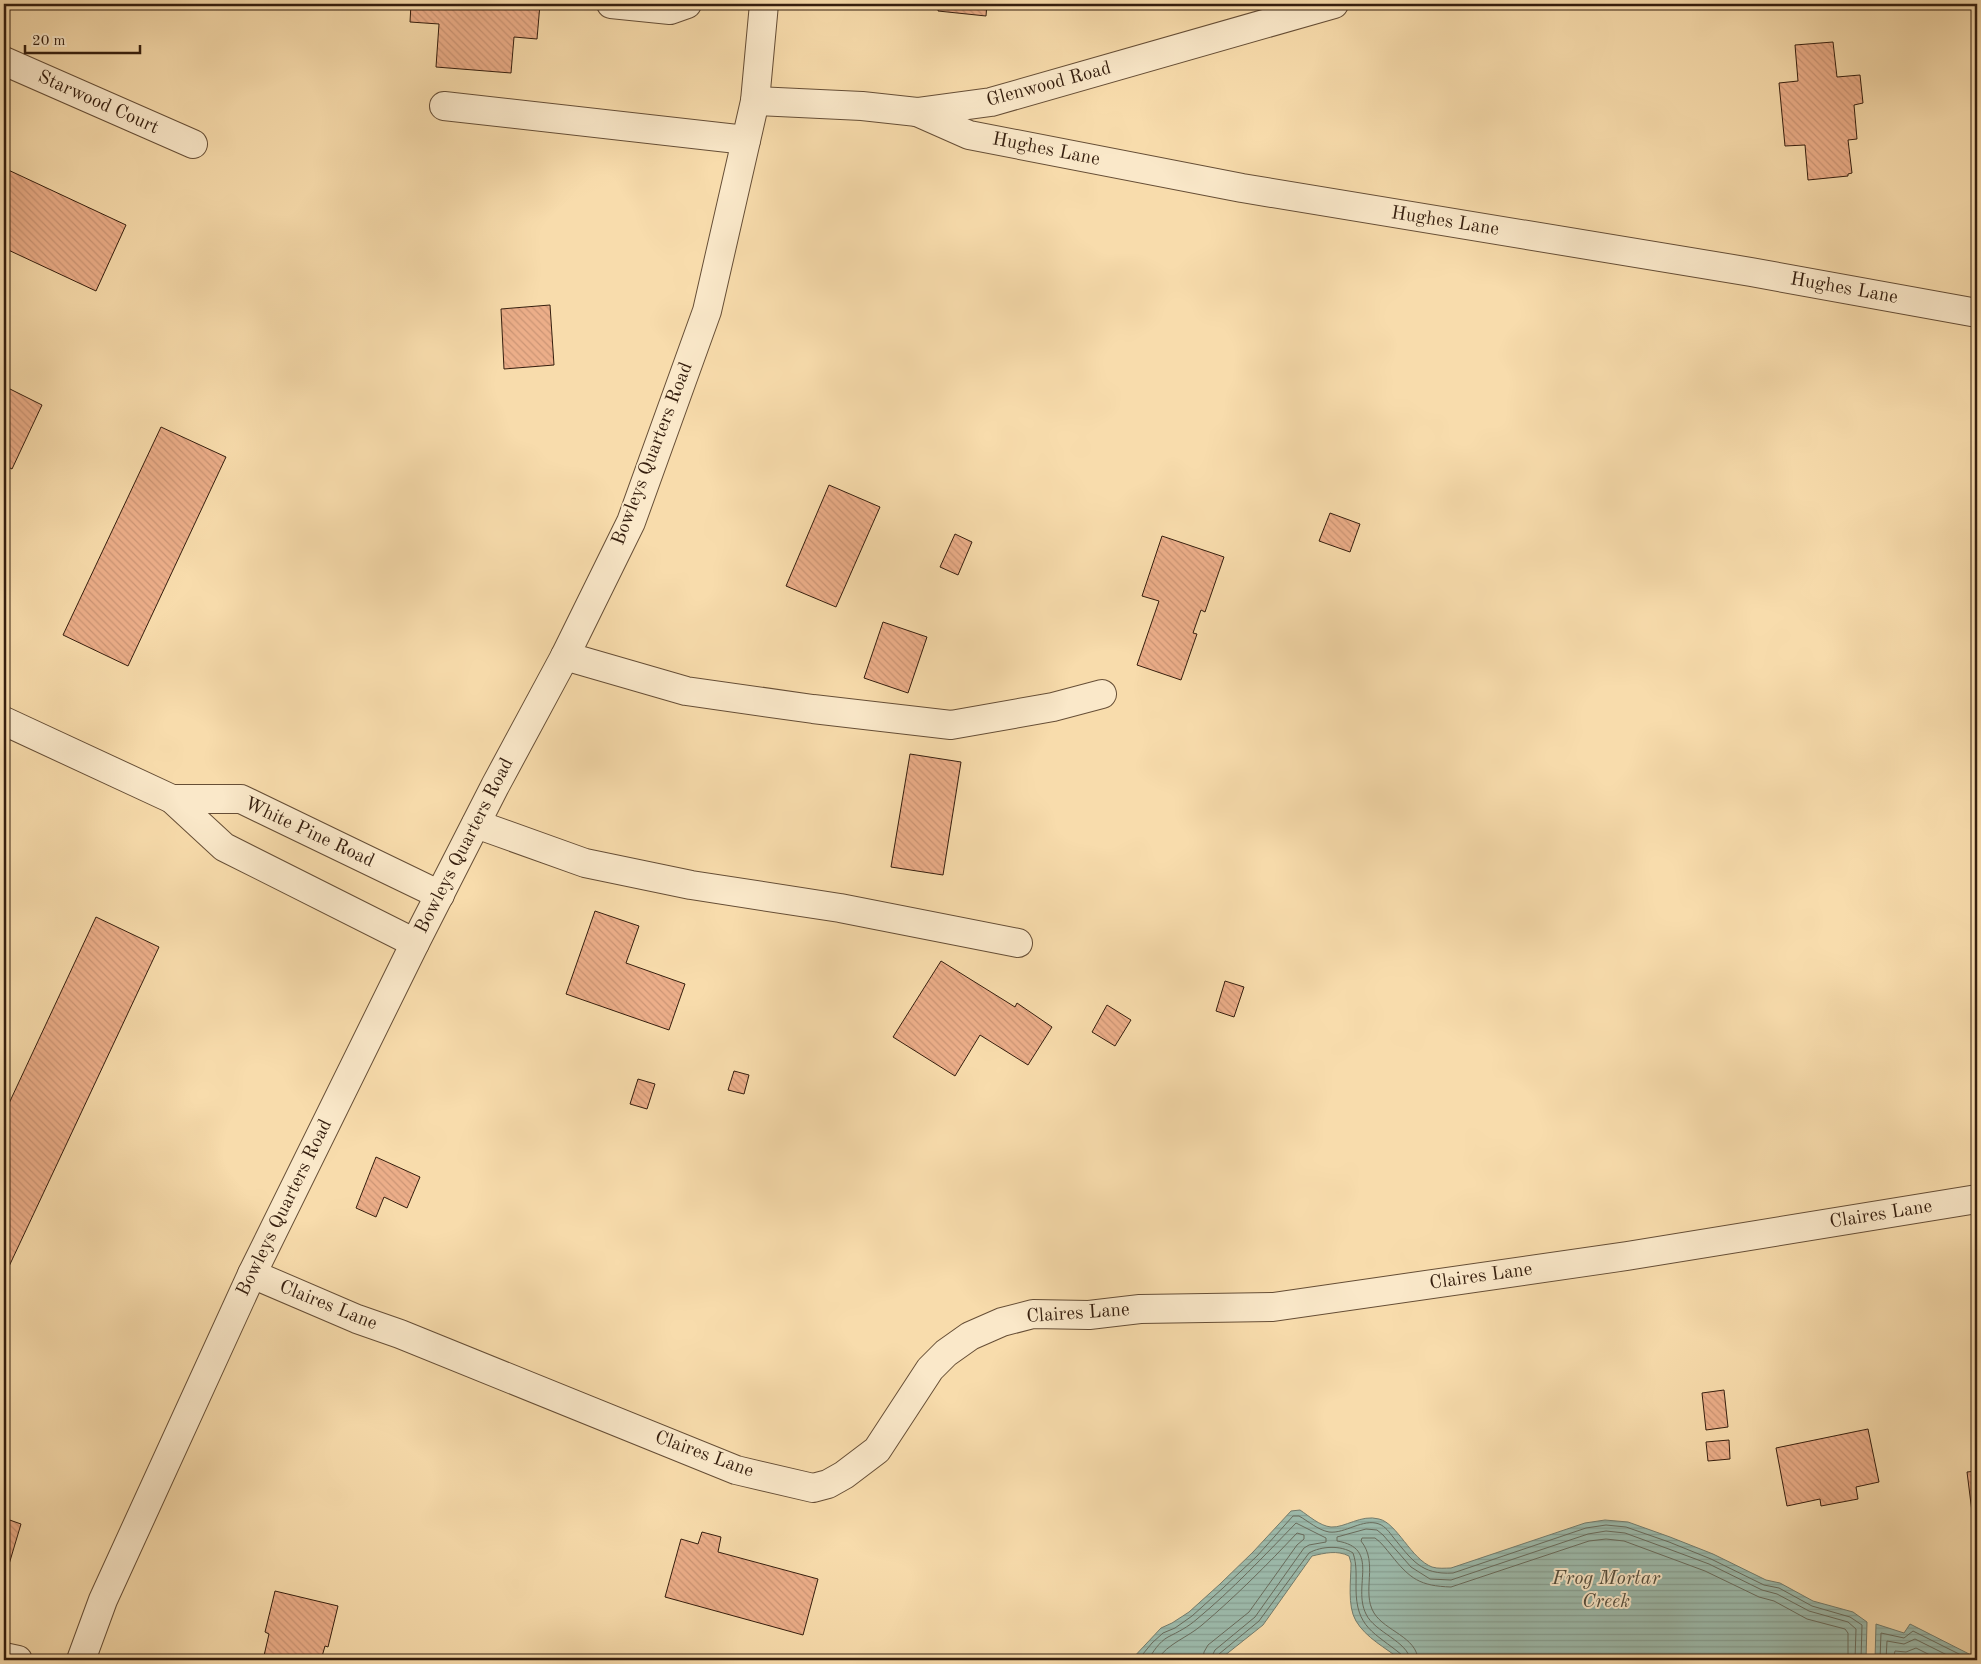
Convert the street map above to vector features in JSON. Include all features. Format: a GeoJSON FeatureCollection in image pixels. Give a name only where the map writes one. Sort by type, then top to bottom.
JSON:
{"type":"FeatureCollection","features":[{"type":"Feature","properties":{"kind":"street"},"geometry":{"type":"LineString","coordinates":[[611,4],[670,10],[687,4]]}},
{"type":"Feature","properties":{"kind":"street","name":"Bowleys Quarters Road"},"geometry":{"type":"LineString","coordinates":[[82,1660],[103,1600],[252,1274],[440,895],[565,656],[631,522],[707,311],[755,101],[764,4]]}},
{"type":"Feature","properties":{"kind":"street","name":"Glenwood Road"},"geometry":{"type":"LineString","coordinates":[[755,101],[862,106],[918,112],[991,102],[1334,4]]}},
{"type":"Feature","properties":{"kind":"street","name":"Starwood Court"},"geometry":{"type":"LineString","coordinates":[[4,61],[193,144]]}},
{"type":"Feature","properties":{"kind":"street"},"geometry":{"type":"LineString","coordinates":[[444,106],[746,140]]}},
{"type":"Feature","properties":{"kind":"street","name":"Hughes Lane"},"geometry":{"type":"LineString","coordinates":[[918,112],[969,135],[1242,188],[1751,272],[1977,313]]}},
{"type":"Feature","properties":{"kind":"street"},"geometry":{"type":"LineString","coordinates":[[565,656],[686,691],[813,709],[951,725],[1053,707],[1102,694]]}},
{"type":"Feature","properties":{"kind":"street","name":"White Pine Road"},"geometry":{"type":"LineString","coordinates":[[4,721],[172,799],[224,847],[416,943]]}},
{"type":"Feature","properties":{"kind":"street","name":"White Pine Road"},"geometry":{"type":"LineString","coordinates":[[172,799],[241,799],[440,895]]}},
{"type":"Feature","properties":{"kind":"street"},"geometry":{"type":"LineString","coordinates":[[476,824],[585,863],[691,885],[840,908],[1018,943]]}},
{"type":"Feature","properties":{"kind":"street","name":"Claires Lane"},"geometry":{"type":"LineString","coordinates":[[252,1274],[357,1319],[409,1338],[736,1470],[813,1488],[828,1484],[844,1475],[877,1450],[930,1369],[946,1353],[970,1336],[1010,1320],[1033,1314],[1089,1315],[1140,1309],[1273,1307],[1627,1256],[1977,1199]]}},
{"type":"Feature","properties":{"kind":"street"},"geometry":{"type":"LineString","coordinates":[[4,1657],[18,1660]]}},
{"type":"Feature","properties":{"kind":"water","name":"Frog Mortar Creek"},"geometry":{"type":"Polygon","coordinates":[[[1300,1510],[1319,1523],[1331,1527],[1366,1518],[1379,1519],[1392,1527],[1424,1563],[1439,1568],[1451,1568],[1585,1523],[1605,1520],[1628,1522],[1713,1554],[1766,1580],[1780,1583],[1813,1601],[1853,1612],[1867,1622],[1866,1660],[1401,1660],[1371,1638],[1360,1627],[1353,1615],[1350,1601],[1351,1563],[1349,1556],[1326,1553],[1312,1556],[1263,1625],[1219,1660],[1131,1660],[1161,1628],[1189,1612],[1220,1584],[1291,1511],[1300,1510]]]}},
{"type":"Feature","properties":{"kind":"water"},"geometry":{"type":"Polygon","coordinates":[[[1876,1624],[1904,1633],[1910,1624],[1977,1658],[1977,1660],[1875,1660],[1876,1624]]]}},
{"type":"Feature","properties":{"kind":"building"},"geometry":{"type":"Polygon","coordinates":[[[411,4],[540,4],[537,39],[514,37],[511,73],[436,67],[439,24],[410,22],[411,4]]]}},
{"type":"Feature","properties":{"kind":"building"},"geometry":{"type":"Polygon","coordinates":[[[939,4],[987,4],[986,16],[938,11],[939,4]]]}},
{"type":"Feature","properties":{"kind":"building"},"geometry":{"type":"Polygon","coordinates":[[[1833,42],[1837,77],[1860,75],[1863,103],[1854,105],[1857,139],[1848,140],[1852,173],[1848,174],[1848,176],[1808,180],[1805,145],[1785,146],[1779,83],[1798,81],[1795,45],[1833,42]]]}},
{"type":"Feature","properties":{"kind":"building"},"geometry":{"type":"Polygon","coordinates":[[[4,168],[126,225],[96,291],[4,248],[4,168]]]}},
{"type":"Feature","properties":{"kind":"building"},"geometry":{"type":"Polygon","coordinates":[[[550,305],[554,365],[504,369],[501,309],[550,305]]]}},
{"type":"Feature","properties":{"kind":"building"},"geometry":{"type":"Polygon","coordinates":[[[4,386],[42,405],[12,469],[4,465],[4,386]]]}},
{"type":"Feature","properties":{"kind":"building"},"geometry":{"type":"Polygon","coordinates":[[[161,427],[226,457],[128,666],[63,635],[161,427]]]}},
{"type":"Feature","properties":{"kind":"building"},"geometry":{"type":"Polygon","coordinates":[[[829,485],[880,507],[836,607],[786,586],[829,485]]]}},
{"type":"Feature","properties":{"kind":"building"},"geometry":{"type":"Polygon","coordinates":[[[1330,513],[1360,524],[1350,552],[1319,541],[1330,513]]]}},
{"type":"Feature","properties":{"kind":"building"},"geometry":{"type":"Polygon","coordinates":[[[955,534],[972,542],[958,575],[940,567],[955,534]]]}},
{"type":"Feature","properties":{"kind":"building"},"geometry":{"type":"Polygon","coordinates":[[[1162,536],[1224,557],[1205,612],[1201,610],[1193,633],[1197,634],[1181,680],[1137,665],[1159,601],[1142,596],[1162,536]]]}},
{"type":"Feature","properties":{"kind":"building"},"geometry":{"type":"Polygon","coordinates":[[[883,622],[927,637],[908,693],[864,678],[883,622]]]}},
{"type":"Feature","properties":{"kind":"building"},"geometry":{"type":"Polygon","coordinates":[[[910,754],[961,762],[943,875],[891,867],[910,754]]]}},
{"type":"Feature","properties":{"kind":"building"},"geometry":{"type":"Polygon","coordinates":[[[595,911],[639,926],[626,963],[685,984],[669,1030],[566,994],[595,911]]]}},
{"type":"Feature","properties":{"kind":"building"},"geometry":{"type":"Polygon","coordinates":[[[96,917],[159,947],[4,1277],[4,1114],[96,917]]]}},
{"type":"Feature","properties":{"kind":"building"},"geometry":{"type":"Polygon","coordinates":[[[941,961],[1015,1007],[1017,1003],[1052,1027],[1028,1065],[980,1035],[955,1076],[893,1037],[941,961]]]}},
{"type":"Feature","properties":{"kind":"building"},"geometry":{"type":"Polygon","coordinates":[[[1225,981],[1244,987],[1234,1017],[1216,1011],[1225,981]]]}},
{"type":"Feature","properties":{"kind":"building"},"geometry":{"type":"Polygon","coordinates":[[[1107,1005],[1131,1020],[1115,1046],[1092,1032],[1107,1005]]]}},
{"type":"Feature","properties":{"kind":"building"},"geometry":{"type":"Polygon","coordinates":[[[734,1071],[749,1075],[744,1094],[728,1090],[734,1071]]]}},
{"type":"Feature","properties":{"kind":"building"},"geometry":{"type":"Polygon","coordinates":[[[638,1079],[655,1084],[647,1109],[630,1104],[638,1079]]]}},
{"type":"Feature","properties":{"kind":"building"},"geometry":{"type":"Polygon","coordinates":[[[376,1157],[420,1177],[407,1208],[384,1197],[376,1217],[356,1208],[376,1157]]]}},
{"type":"Feature","properties":{"kind":"building"},"geometry":{"type":"Polygon","coordinates":[[[1724,1390],[1728,1427],[1706,1430],[1702,1393],[1724,1390]]]}},
{"type":"Feature","properties":{"kind":"building"},"geometry":{"type":"Polygon","coordinates":[[[1868,1429],[1879,1482],[1856,1487],[1858,1499],[1821,1506],[1820,1499],[1787,1506],[1776,1448],[1868,1429]]]}},
{"type":"Feature","properties":{"kind":"building"},"geometry":{"type":"Polygon","coordinates":[[[1729,1440],[1730,1459],[1708,1461],[1706,1442],[1729,1440]]]}},
{"type":"Feature","properties":{"kind":"building"},"geometry":{"type":"Polygon","coordinates":[[[1977,1471],[1977,1528],[1974,1528],[1967,1472],[1977,1471]]]}},
{"type":"Feature","properties":{"kind":"building"},"geometry":{"type":"Polygon","coordinates":[[[4,1518],[21,1524],[7,1571],[4,1570],[4,1518]]]}},
{"type":"Feature","properties":{"kind":"building"},"geometry":{"type":"Polygon","coordinates":[[[702,1532],[721,1537],[718,1552],[818,1579],[803,1635],[665,1597],[681,1539],[698,1544],[702,1532]]]}},
{"type":"Feature","properties":{"kind":"building"},"geometry":{"type":"Polygon","coordinates":[[[275,1591],[338,1606],[328,1647],[325,1646],[321,1660],[263,1660],[269,1634],[265,1632],[275,1591]]]}}]}
